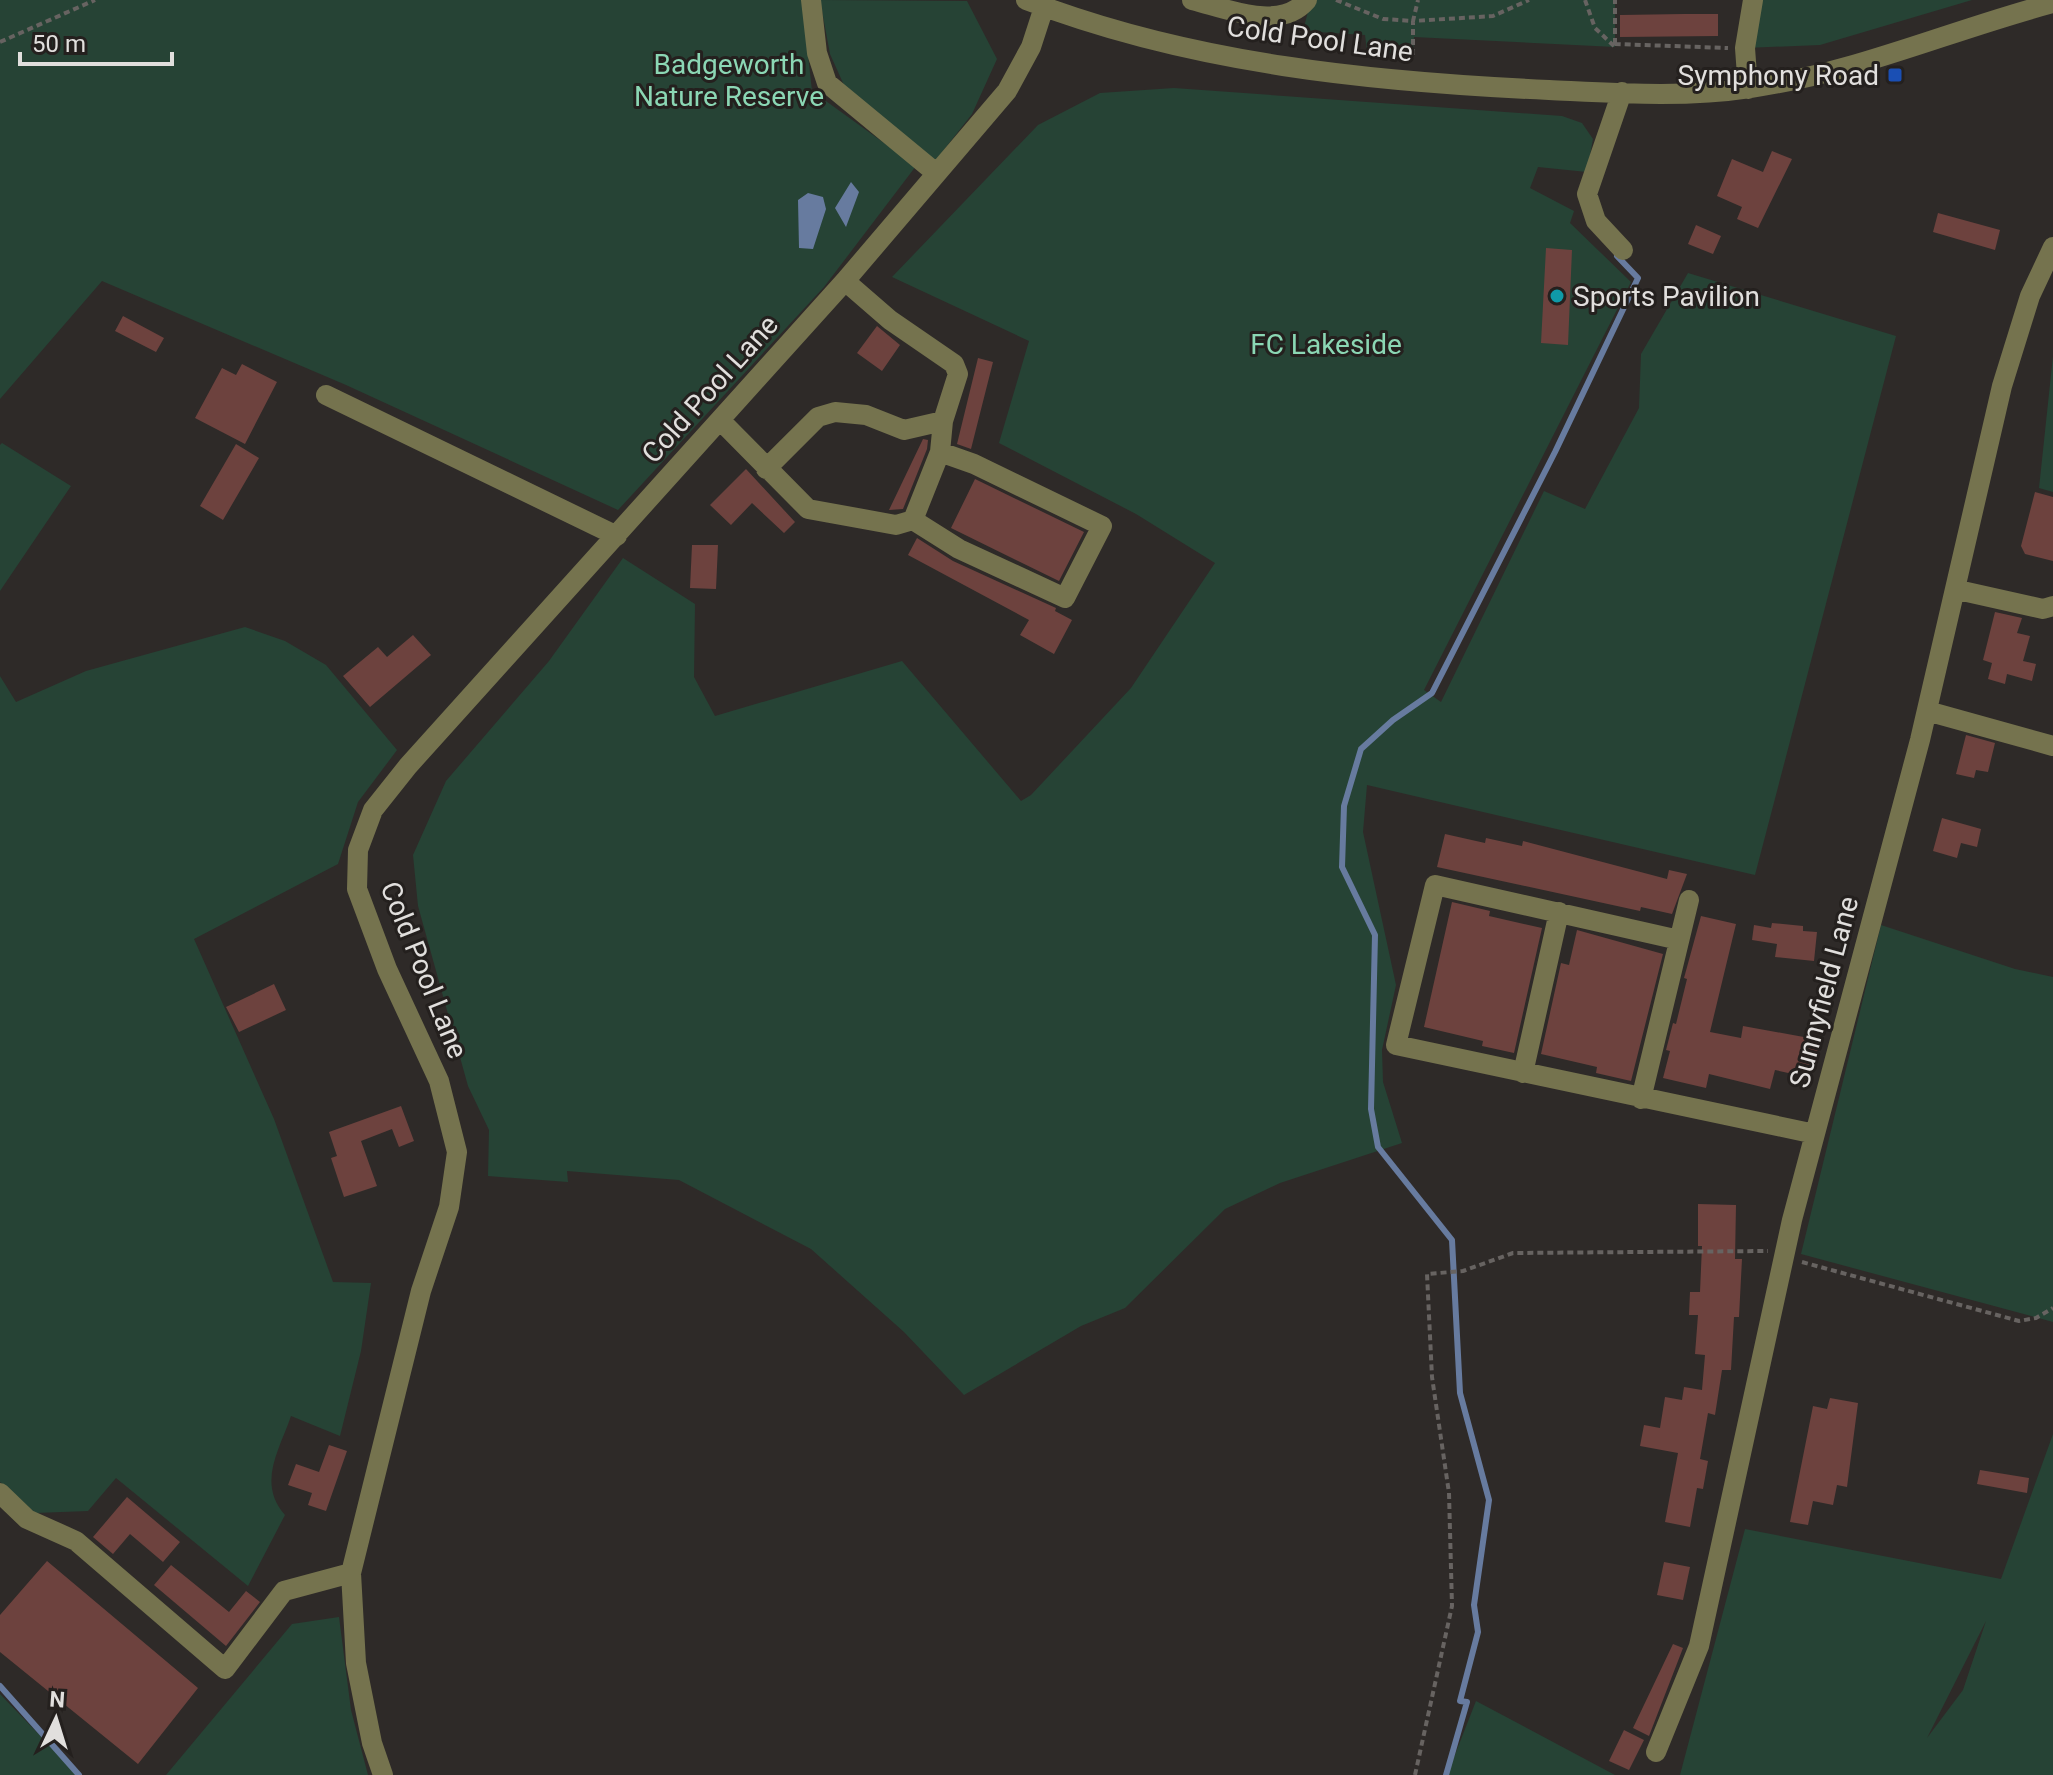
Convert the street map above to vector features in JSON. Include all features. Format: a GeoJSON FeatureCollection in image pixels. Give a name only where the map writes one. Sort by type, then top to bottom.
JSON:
{"type":"FeatureCollection","features":[{"type":"Feature","properties":{"kind":"street"},"geometry":{"type":"LineString","coordinates":[[811,0],[817,53],[827,83],[936,173]]}},
{"type":"Feature","properties":{"kind":"street"},"geometry":{"type":"LineString","coordinates":[[1192,0],[1276,18],[1293,13],[1307,0]]}},
{"type":"Feature","properties":{"kind":"street"},"geometry":{"type":"LineString","coordinates":[[1748,89],[1745,48],[1753,0]]}},
{"type":"Feature","properties":{"kind":"street","name":"Cold Pool Lane"},"geometry":{"type":"LineString","coordinates":[[383,1775],[372,1743],[356,1663],[351,1573],[421,1291],[449,1207],[457,1152],[439,1081],[387,969],[357,889],[358,850],[373,810],[408,766],[845,281],[1007,91],[1031,47],[1035,4],[1128,33],[1273,65],[1466,86],[1622,92],[1748,89],[1872,62],[2053,3]]}},
{"type":"Feature","properties":{"kind":"street"},"geometry":{"type":"LineString","coordinates":[[1622,92],[1587,194],[1596,221],[1623,250]]}},
{"type":"Feature","properties":{"kind":"street","name":"Sunnyfield Lane"},"geometry":{"type":"LineString","coordinates":[[1656,1752],[1699,1646],[1785,1257],[1958,590],[2002,386],[2030,296],[2053,247]]}},
{"type":"Feature","properties":{"kind":"street"},"geometry":{"type":"LineString","coordinates":[[845,281],[890,320],[954,364],[958,374],[943,421],[940,452],[913,520]]}},
{"type":"Feature","properties":{"kind":"street"},"geometry":{"type":"LineString","coordinates":[[326,395],[617,536]]}},
{"type":"Feature","properties":{"kind":"street"},"geometry":{"type":"LineString","coordinates":[[766,469],[818,417],[835,412],[866,415],[904,430],[943,421]]}},
{"type":"Feature","properties":{"kind":"street"},"geometry":{"type":"LineString","coordinates":[[720,420],[808,509],[896,525],[913,520],[959,549],[1065,598],[1102,526],[974,464],[940,452]]}},
{"type":"Feature","properties":{"kind":"street"},"geometry":{"type":"LineString","coordinates":[[1958,590],[2043,609],[2053,606]]}},
{"type":"Feature","properties":{"kind":"street"},"geometry":{"type":"LineString","coordinates":[[1927,711],[2053,746]]}},
{"type":"Feature","properties":{"kind":"street"},"geometry":{"type":"LineString","coordinates":[[1679,940],[1435,885],[1396,1045],[1815,1134]]}},
{"type":"Feature","properties":{"kind":"street"},"geometry":{"type":"LineString","coordinates":[[1641,1099],[1689,900]]}},
{"type":"Feature","properties":{"kind":"street"},"geometry":{"type":"LineString","coordinates":[[1523,1073],[1559,912]]}},
{"type":"Feature","properties":{"kind":"street"},"geometry":{"type":"LineString","coordinates":[[0,1493],[27,1519],[76,1541],[225,1669],[284,1591],[351,1573]]}},
{"type":"Feature","properties":{"kind":"path"},"geometry":{"type":"LineString","coordinates":[[0,42],[95,0]]}},
{"type":"Feature","properties":{"kind":"path"},"geometry":{"type":"LineString","coordinates":[[1336,0],[1383,19],[1413,21],[1493,16],[1529,0]]}},
{"type":"Feature","properties":{"kind":"path"},"geometry":{"type":"LineString","coordinates":[[1413,55],[1413,21],[1418,0]]}},
{"type":"Feature","properties":{"kind":"path"},"geometry":{"type":"LineString","coordinates":[[1585,0],[1595,28],[1615,47],[1615,44],[1745,48]]}},
{"type":"Feature","properties":{"kind":"path"},"geometry":{"type":"LineString","coordinates":[[1615,0],[1615,44]]}},
{"type":"Feature","properties":{"kind":"path"},"geometry":{"type":"LineString","coordinates":[[1415,1775],[1452,1606],[1449,1493],[1432,1377],[1427,1274],[1463,1271],[1513,1253],[1774,1251],[1785,1257],[2019,1321],[2036,1318],[2053,1308]]}},
{"type":"Feature","properties":{"kind":"green space","name":"Badgeworth Nature Reserve"},"geometry":{"type":"Polygon","coordinates":[[[0,0],[802,0],[812,91],[916,166],[824,287],[618,510],[346,385],[102,281],[0,399],[0,0]]]}},
{"type":"Feature","properties":{"kind":"green space"},"geometry":{"type":"Polygon","coordinates":[[[820,0],[967,1],[997,59],[972,114],[932,165],[848,94],[830,54],[820,0]]]}},
{"type":"Feature","properties":{"kind":"green space"},"geometry":{"type":"Polygon","coordinates":[[[1311,0],[1615,0],[1615,47],[1414,37],[1413,55],[1367,51],[1365,35],[1303,31],[1311,0]]]}},
{"type":"Feature","properties":{"kind":"green space"},"geometry":{"type":"Polygon","coordinates":[[[1753,0],[1972,0],[1820,45],[1745,48],[1753,0]]]}},
{"type":"Feature","properties":{"kind":"green space","name":"FC Lakeside"},"geometry":{"type":"Polygon","coordinates":[[[1174,88],[1562,116],[1582,123],[1593,139],[1587,172],[1538,167],[1530,188],[1574,211],[1570,223],[1631,282],[1424,690],[1441,702],[1544,491],[1585,509],[1639,408],[1641,354],[1688,273],[1896,336],[1755,875],[1367,785],[1363,832],[1396,985],[1382,1050],[1383,1082],[1402,1143],[1280,1183],[1225,1209],[1125,1308],[1081,1326],[964,1395],[904,1332],[811,1249],[679,1180],[567,1171],[568,1182],[488,1176],[489,1130],[468,1086],[418,906],[413,855],[446,781],[549,661],[623,558],[695,604],[694,677],[715,716],[902,661],[1021,801],[1031,795],[1131,688],[1215,563],[1136,514],[999,443],[1029,341],[892,277],[1038,125],[1100,93],[1174,88]]]}},
{"type":"Feature","properties":{"kind":"green space"},"geometry":{"type":"Polygon","coordinates":[[[2053,356],[2053,492],[2039,488],[2053,356]]]}},
{"type":"Feature","properties":{"kind":"green space"},"geometry":{"type":"Polygon","coordinates":[[[2,443],[71,486],[0,591],[0,445],[2,443]]]}},
{"type":"Feature","properties":{"kind":"green space"},"geometry":{"type":"Polygon","coordinates":[[[245,627],[285,641],[326,665],[397,750],[358,802],[338,864],[194,939],[274,1119],[333,1282],[371,1283],[361,1351],[340,1436],[291,1416],[276,1454],[271,1479],[272,1491],[285,1515],[248,1586],[116,1478],[88,1511],[35,1513],[0,1482],[0,676],[16,702],[86,671],[245,627]]]}},
{"type":"Feature","properties":{"kind":"green space"},"geometry":{"type":"Polygon","coordinates":[[[1881,925],[2015,969],[2053,977],[2053,1322],[1801,1254],[1881,925]]]}},
{"type":"Feature","properties":{"kind":"green space"},"geometry":{"type":"Polygon","coordinates":[[[2053,1434],[2053,1775],[1680,1775],[1745,1529],[2001,1579],[2053,1434]],[[1986,1621],[1927,1738],[1963,1690],[1986,1621]]]}},
{"type":"Feature","properties":{"kind":"green space"},"geometry":{"type":"Polygon","coordinates":[[[339,1617],[351,1710],[368,1775],[166,1775],[292,1624],[339,1617]]]}},
{"type":"Feature","properties":{"kind":"green space"},"geometry":{"type":"Polygon","coordinates":[[[0,1694],[78,1775],[0,1775],[0,1694]]]}},
{"type":"Feature","properties":{"kind":"green space"},"geometry":{"type":"Polygon","coordinates":[[[1476,1701],[1615,1775],[1447,1775],[1476,1701]]]}},
{"type":"Feature","properties":{"kind":"water"},"geometry":{"type":"Polygon","coordinates":[[[851,182],[859,192],[846,227],[835,208],[851,182]]]}},
{"type":"Feature","properties":{"kind":"water"},"geometry":{"type":"Polygon","coordinates":[[[808,193],[823,197],[826,209],[813,249],[799,248],[798,200],[808,193]]]}},
{"type":"Feature","properties":{"kind":"building"},"geometry":{"type":"Polygon","coordinates":[[[1718,14],[1718,36],[1620,37],[1620,15],[1718,14]]]}},
{"type":"Feature","properties":{"kind":"building"},"geometry":{"type":"Polygon","coordinates":[[[1772,151],[1792,159],[1758,228],[1737,219],[1742,207],[1717,196],[1732,159],[1763,172],[1772,151]]]}},
{"type":"Feature","properties":{"kind":"building"},"geometry":{"type":"Polygon","coordinates":[[[1938,213],[2000,230],[1995,250],[1933,232],[1938,213]]]}},
{"type":"Feature","properties":{"kind":"building"},"geometry":{"type":"Polygon","coordinates":[[[1696,225],[1721,236],[1713,254],[1688,244],[1696,225]]]}},
{"type":"Feature","properties":{"kind":"building","name":"Sports Pavilion"},"geometry":{"type":"Polygon","coordinates":[[[1546,248],[1572,250],[1568,345],[1541,343],[1546,248]]]}},
{"type":"Feature","properties":{"kind":"building"},"geometry":{"type":"Polygon","coordinates":[[[123,316],[164,338],[156,352],[115,331],[123,316]]]}},
{"type":"Feature","properties":{"kind":"building"},"geometry":{"type":"Polygon","coordinates":[[[877,326],[900,345],[882,371],[857,353],[877,326]]]}},
{"type":"Feature","properties":{"kind":"building"},"geometry":{"type":"Polygon","coordinates":[[[978,358],[993,362],[971,449],[957,444],[978,358]]]}},
{"type":"Feature","properties":{"kind":"building"},"geometry":{"type":"Polygon","coordinates":[[[242,364],[277,382],[245,444],[195,418],[222,368],[236,375],[242,364]]]}},
{"type":"Feature","properties":{"kind":"building"},"geometry":{"type":"Polygon","coordinates":[[[923,439],[928,440],[927,449],[903,509],[889,510],[923,439]]]}},
{"type":"Feature","properties":{"kind":"building"},"geometry":{"type":"Polygon","coordinates":[[[236,444],[259,458],[223,520],[200,506],[236,444]]]}},
{"type":"Feature","properties":{"kind":"building"},"geometry":{"type":"Polygon","coordinates":[[[746,469],[795,522],[784,533],[752,503],[731,525],[710,505],[746,469]]]}},
{"type":"Feature","properties":{"kind":"building"},"geometry":{"type":"Polygon","coordinates":[[[975,479],[1084,532],[1059,581],[951,528],[975,479]]]}},
{"type":"Feature","properties":{"kind":"building"},"geometry":{"type":"Polygon","coordinates":[[[2035,492],[2053,497],[2053,561],[2025,554],[2021,546],[2035,492]]]}},
{"type":"Feature","properties":{"kind":"building"},"geometry":{"type":"Polygon","coordinates":[[[917,538],[953,561],[1056,608],[1055,611],[1072,620],[1054,654],[1020,635],[1029,620],[908,555],[917,538]]]}},
{"type":"Feature","properties":{"kind":"building"},"geometry":{"type":"Polygon","coordinates":[[[692,545],[718,545],[716,589],[690,588],[692,545]]]}},
{"type":"Feature","properties":{"kind":"building"},"geometry":{"type":"Polygon","coordinates":[[[1995,612],[2022,618],[2017,633],[2030,636],[2023,661],[2036,664],[2032,681],[2007,674],[2005,684],[1988,679],[1992,663],[1983,660],[1995,612]]]}},
{"type":"Feature","properties":{"kind":"building"},"geometry":{"type":"Polygon","coordinates":[[[413,635],[431,655],[370,707],[343,676],[378,647],[387,657],[413,635]]]}},
{"type":"Feature","properties":{"kind":"building"},"geometry":{"type":"Polygon","coordinates":[[[1966,735],[1995,743],[1988,772],[1976,770],[1974,778],[1956,774],[1966,735]]]}},
{"type":"Feature","properties":{"kind":"building"},"geometry":{"type":"Polygon","coordinates":[[[1942,818],[1981,829],[1977,847],[1961,843],[1957,858],[1933,851],[1942,818]]]}},
{"type":"Feature","properties":{"kind":"building"},"geometry":{"type":"Polygon","coordinates":[[[1445,834],[1485,843],[1486,838],[1522,846],[1523,841],[1667,879],[1669,870],[1687,874],[1672,914],[1641,907],[1640,911],[1437,867],[1445,834]]]}},
{"type":"Feature","properties":{"kind":"building"},"geometry":{"type":"Polygon","coordinates":[[[1452,902],[1490,911],[1489,916],[1542,928],[1514,1053],[1482,1046],[1483,1041],[1424,1027],[1452,902]]]}},
{"type":"Feature","properties":{"kind":"building"},"geometry":{"type":"Polygon","coordinates":[[[1701,916],[1736,924],[1710,1032],[1741,1038],[1743,1026],[1820,1040],[1811,1078],[1775,1070],[1770,1089],[1709,1074],[1706,1088],[1663,1078],[1670,1051],[1666,1050],[1673,1023],[1676,1024],[1687,979],[1684,978],[1701,916]]]}},
{"type":"Feature","properties":{"kind":"building"},"geometry":{"type":"Polygon","coordinates":[[[1772,923],[1803,926],[1803,931],[1817,932],[1814,961],[1775,957],[1777,944],[1752,940],[1754,925],[1771,928],[1772,923]]]}},
{"type":"Feature","properties":{"kind":"building"},"geometry":{"type":"Polygon","coordinates":[[[1577,930],[1663,954],[1631,1081],[1596,1073],[1597,1067],[1541,1054],[1561,963],[1569,965],[1577,930]]]}},
{"type":"Feature","properties":{"kind":"building"},"geometry":{"type":"Polygon","coordinates":[[[274,984],[286,1010],[239,1032],[226,1007],[274,984]]]}},
{"type":"Feature","properties":{"kind":"building"},"geometry":{"type":"Polygon","coordinates":[[[401,1106],[414,1141],[399,1147],[392,1129],[361,1141],[377,1186],[344,1197],[331,1158],[337,1156],[329,1132],[401,1106]]]}},
{"type":"Feature","properties":{"kind":"building"},"geometry":{"type":"Polygon","coordinates":[[[1698,1204],[1736,1205],[1735,1259],[1742,1259],[1739,1317],[1734,1317],[1731,1370],[1722,1370],[1715,1415],[1708,1413],[1700,1459],[1708,1461],[1703,1489],[1697,1488],[1690,1527],[1665,1522],[1678,1453],[1640,1446],[1644,1425],[1660,1428],[1665,1397],[1682,1400],[1684,1387],[1702,1390],[1705,1355],[1695,1354],[1698,1315],[1689,1315],[1690,1292],[1700,1292],[1702,1246],[1698,1246],[1698,1204]]]}},
{"type":"Feature","properties":{"kind":"building"},"geometry":{"type":"Polygon","coordinates":[[[1830,1398],[1858,1403],[1847,1487],[1837,1485],[1833,1505],[1813,1501],[1808,1525],[1790,1522],[1813,1406],[1827,1409],[1830,1398]]]}},
{"type":"Feature","properties":{"kind":"building"},"geometry":{"type":"Polygon","coordinates":[[[329,1445],[347,1451],[326,1511],[308,1505],[312,1493],[288,1485],[296,1464],[319,1472],[329,1445]]]}},
{"type":"Feature","properties":{"kind":"building"},"geometry":{"type":"Polygon","coordinates":[[[1980,1470],[2029,1478],[2027,1493],[1977,1484],[1980,1470]]]}},
{"type":"Feature","properties":{"kind":"building"},"geometry":{"type":"Polygon","coordinates":[[[127,1497],[180,1542],[163,1562],[130,1534],[113,1554],[93,1537],[127,1497]]]}},
{"type":"Feature","properties":{"kind":"building"},"geometry":{"type":"Polygon","coordinates":[[[47,1561],[198,1688],[138,1764],[0,1652],[0,1615],[47,1561]]]}},
{"type":"Feature","properties":{"kind":"building"},"geometry":{"type":"Polygon","coordinates":[[[1664,1562],[1690,1567],[1683,1600],[1657,1595],[1664,1562]]]}},
{"type":"Feature","properties":{"kind":"building"},"geometry":{"type":"Polygon","coordinates":[[[171,1565],[229,1612],[246,1591],[260,1602],[226,1646],[154,1585],[171,1565]]]}},
{"type":"Feature","properties":{"kind":"building"},"geometry":{"type":"Polygon","coordinates":[[[1673,1644],[1683,1648],[1649,1736],[1633,1728],[1673,1644]]]}},
{"type":"Feature","properties":{"kind":"building"},"geometry":{"type":"Polygon","coordinates":[[[1624,1730],[1644,1740],[1629,1770],[1609,1761],[1624,1730]]]}},
{"type":"Feature","properties":{"kind":"waterway"},"geometry":{"type":"LineString","coordinates":[[1446,1775],[1467,1702],[1460,1701],[1478,1632],[1474,1605],[1489,1500],[1460,1393],[1452,1240],[1378,1147],[1371,1109],[1375,935],[1342,867],[1344,806],[1361,749],[1393,720],[1432,693],[1555,452],[1638,278],[1617,256]]}},
{"type":"Feature","properties":{"kind":"waterway"},"geometry":{"type":"LineString","coordinates":[[0,1686],[79,1775]]}},
{"type":"Feature","properties":{"kind":"place","name":"Symphony Road"},"geometry":{"type":"Point","coordinates":[1895,75]}},
{"type":"Feature","properties":{"kind":"place","name":"Sports Pavilion"},"geometry":{"type":"Point","coordinates":[1557,296]}}]}
